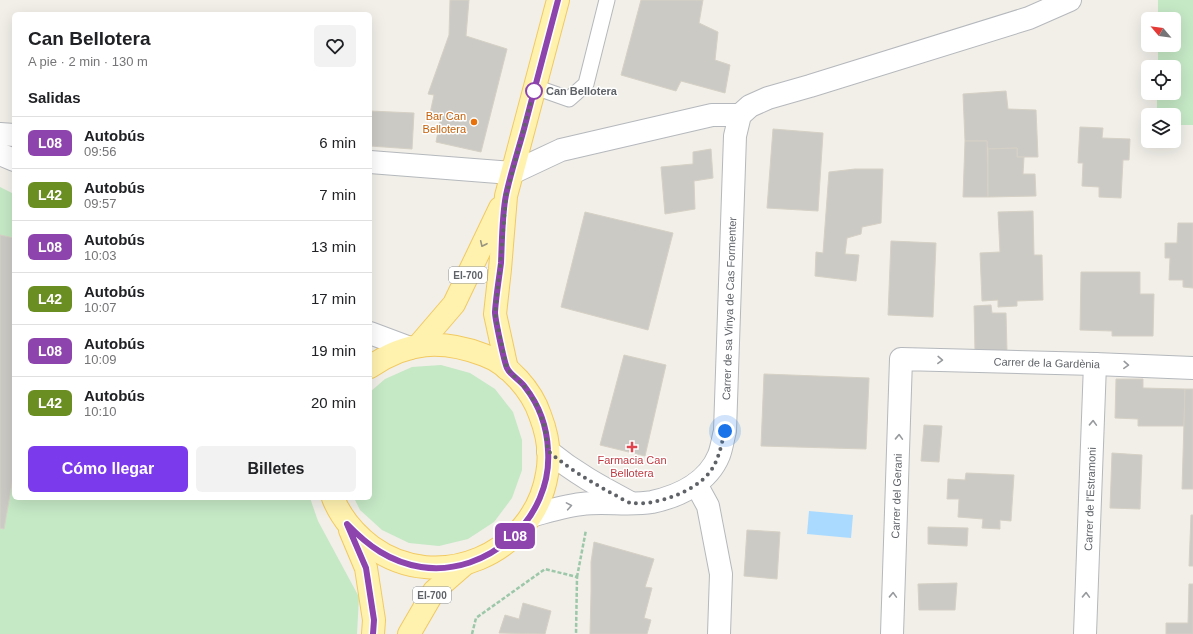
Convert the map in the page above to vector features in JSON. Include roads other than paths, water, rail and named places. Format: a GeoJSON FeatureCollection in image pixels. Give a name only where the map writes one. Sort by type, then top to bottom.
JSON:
{"type":"FeatureCollection","features":[{"type":"Feature","properties":{"kind":"main road","name":"EI-700"},"geometry":{"type":"LineString","coordinates":[[507,369],[495,314],[506,196],[558,0]]}},
{"type":"Feature","properties":{"kind":"main road","name":"EI-700"},"geometry":{"type":"LineString","coordinates":[[414,347],[454,304],[506,196]]}},
{"type":"Feature","properties":{"kind":"main road","name":"EI-700"},"geometry":{"type":"LineString","coordinates":[[347,524],[362,540],[380,552],[400,562],[421,567],[443,568],[465,564],[491,554],[513,538],[531,516],[541,496],[547,474],[548,451],[545,428],[537,405],[524,386],[507,369],[487,356],[465,348],[441,344],[414,347],[384,357],[372,366]]}},
{"type":"Feature","properties":{"kind":"main road","name":"EI-700"},"geometry":{"type":"LineString","coordinates":[[334,500],[347,524],[366,568],[374,620],[373,634]]}},
{"type":"Feature","properties":{"kind":"main road","name":"EI-700"},"geometry":{"type":"LineString","coordinates":[[409,634],[434,592],[465,564]]}},
{"type":"Feature","properties":{"kind":"street"},"geometry":{"type":"LineString","coordinates":[[372,162],[512,173],[561,150],[712,115],[740,115],[750,106],[768,98],[1029,18],[1070,0]]}},
{"type":"Feature","properties":{"kind":"street","name":"Carrer de sa Vinya de Cas Formenter"},"geometry":{"type":"LineString","coordinates":[[531,516],[558,508],[591,504],[651,502],[678,494],[696,484],[709,473],[719,454],[725,431],[733,169],[735,136],[740,115]]}},
{"type":"Feature","properties":{"kind":"street"},"geometry":{"type":"LineString","coordinates":[[0,134],[12,135]]}},
{"type":"Feature","properties":{"kind":"street"},"geometry":{"type":"LineString","coordinates":[[0,154],[12,159]]}},
{"type":"Feature","properties":{"kind":"street"},"geometry":{"type":"LineString","coordinates":[[372,334],[414,347]]}},
{"type":"Feature","properties":{"kind":"street","name":"Carrer de la Gardènia"},"geometry":{"type":"LineString","coordinates":[[901,359],[1193,368]]}},
{"type":"Feature","properties":{"kind":"street","name":"Carrer del Gerani"},"geometry":{"type":"LineString","coordinates":[[892,634],[901,359]]}},
{"type":"Feature","properties":{"kind":"street","name":"Carrer de l'Estramoni"},"geometry":{"type":"LineString","coordinates":[[1085,634],[1095,364]]}},
{"type":"Feature","properties":{"kind":"street"},"geometry":{"type":"LineString","coordinates":[[548,451],[588,481],[630,503]]}},
{"type":"Feature","properties":{"kind":"street"},"geometry":{"type":"LineString","coordinates":[[696,484],[708,506],[721,574],[719,634]]}},
{"type":"Feature","properties":{"kind":"lane"},"geometry":{"type":"LineString","coordinates":[[535,87],[569,99],[586,84],[607,0]]}},
{"type":"Feature","properties":{"kind":"water"},"geometry":{"type":"Polygon","coordinates":[[[809,511],[853,515],[851,538],[807,534],[809,511]]]}},
{"type":"Feature","properties":{"kind":"place","name":"Can Bellotera"},"geometry":{"type":"Point","coordinates":[534,91]}},
{"type":"Feature","properties":{"kind":"place","name":"Bar Can Bellotera"},"geometry":{"type":"Point","coordinates":[474,122]}},
{"type":"Feature","properties":{"kind":"place","name":"Farmacia Can Bellotera"},"geometry":{"type":"Point","coordinates":[632,447]}}]}
